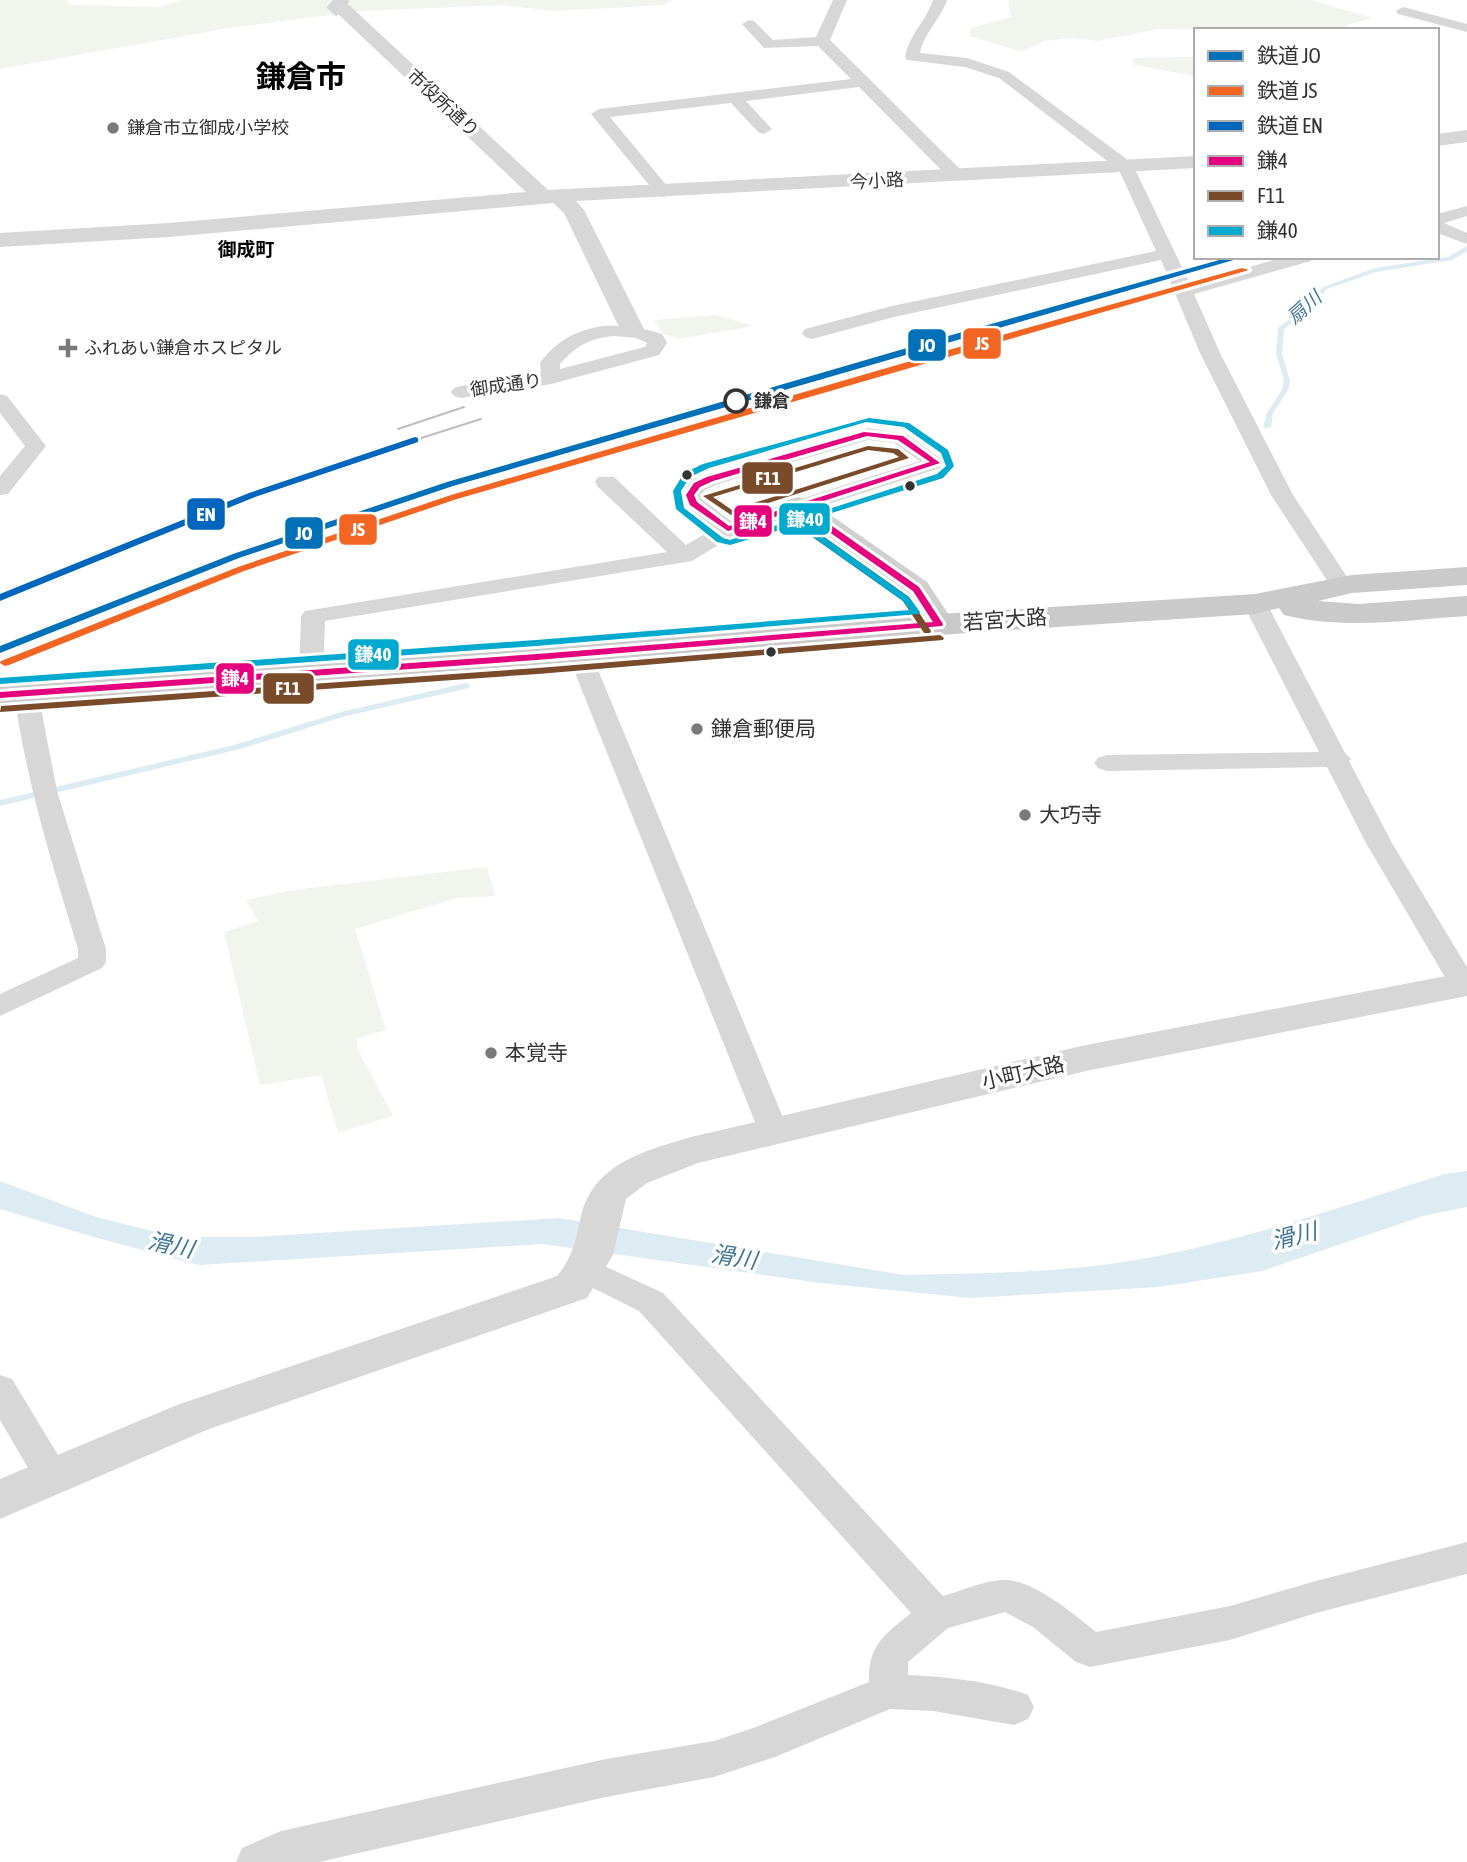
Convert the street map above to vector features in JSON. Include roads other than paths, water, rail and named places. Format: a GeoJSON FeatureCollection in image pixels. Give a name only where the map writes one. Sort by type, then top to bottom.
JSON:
{"type":"FeatureCollection","features":[{"type":"Feature","properties":{"kind":"main road"},"geometry":{"type":"LineString","coordinates":[[798,506],[916,589],[939,624]]}},
{"type":"Feature","properties":{"kind":"main road","name":"若宮大路"},"geometry":{"type":"LineString","coordinates":[[13,694],[310,674],[939,624],[1255,604],[1343,596],[1467,576]]}},
{"type":"Feature","properties":{"kind":"main road","name":"若宮大路"},"geometry":{"type":"LineString","coordinates":[[1343,596],[1467,606]]}},
{"type":"Feature","properties":{"kind":"street"},"geometry":{"type":"LineString","coordinates":[[822,41],[840,0]]}},
{"type":"Feature","properties":{"kind":"street"},"geometry":{"type":"LineString","coordinates":[[940,0],[935,15],[916,38],[912,57],[967,63],[1004,75],[1126,167],[1210,353],[1282,495],[1343,596]]}},
{"type":"Feature","properties":{"kind":"street","name":"市役所通り"},"geometry":{"type":"LineString","coordinates":[[343,9],[551,197],[573,210],[629,340]]}},
{"type":"Feature","properties":{"kind":"street"},"geometry":{"type":"LineString","coordinates":[[1403,11],[1467,28]]}},
{"type":"Feature","properties":{"kind":"street"},"geometry":{"type":"LineString","coordinates":[[749,24],[769,45],[822,41],[957,176]]}},
{"type":"Feature","properties":{"kind":"street"},"geometry":{"type":"LineString","coordinates":[[664,192],[599,114],[863,82]]}},
{"type":"Feature","properties":{"kind":"street"},"geometry":{"type":"LineString","coordinates":[[734,97],[764,129]]}},
{"type":"Feature","properties":{"kind":"street"},"geometry":{"type":"LineString","coordinates":[[1439,140],[1467,136]]}},
{"type":"Feature","properties":{"kind":"street","name":"今小路"},"geometry":{"type":"LineString","coordinates":[[0,240],[169,230],[551,197],[1194,162]]}},
{"type":"Feature","properties":{"kind":"street"},"geometry":{"type":"LineString","coordinates":[[1439,218],[1467,211]]}},
{"type":"Feature","properties":{"kind":"street"},"geometry":{"type":"LineString","coordinates":[[1439,227],[1467,239]]}},
{"type":"Feature","properties":{"kind":"street"},"geometry":{"type":"LineString","coordinates":[[812,333],[892,312],[1165,254]]}},
{"type":"Feature","properties":{"kind":"street"},"geometry":{"type":"LineString","coordinates":[[1184,291],[1298,259]]}},
{"type":"Feature","properties":{"kind":"street"},"geometry":{"type":"LineString","coordinates":[[603,333],[626,342],[655,338],[656,348],[551,378],[550,363],[575,339],[603,333]]}},
{"type":"Feature","properties":{"kind":"street"},"geometry":{"type":"LineString","coordinates":[[551,378],[629,340]]}},
{"type":"Feature","properties":{"kind":"street"},"geometry":{"type":"LineString","coordinates":[[565,348],[573,356],[594,359]]}},
{"type":"Feature","properties":{"kind":"street","name":"御成通り"},"geometry":{"type":"LineString","coordinates":[[461,392],[551,378]]}},
{"type":"Feature","properties":{"kind":"street"},"geometry":{"type":"LineString","coordinates":[[0,400],[36,446],[0,489]]}},
{"type":"Feature","properties":{"kind":"street"},"geometry":{"type":"LineString","coordinates":[[310,674],[313,616],[684,556],[728,529],[936,463],[900,439],[866,434],[696,485],[690,495],[693,503],[728,529]]}},
{"type":"Feature","properties":{"kind":"street"},"geometry":{"type":"LineString","coordinates":[[606,482],[684,556]]}},
{"type":"Feature","properties":{"kind":"street"},"geometry":{"type":"LineString","coordinates":[[1255,604],[1379,842],[1465,984]]}},
{"type":"Feature","properties":{"kind":"street"},"geometry":{"type":"LineString","coordinates":[[579,653],[774,1132]]}},
{"type":"Feature","properties":{"kind":"street"},"geometry":{"type":"LineString","coordinates":[[0,1006],[92,962],[92,949],[30,735],[13,694]]}},
{"type":"Feature","properties":{"kind":"street"},"geometry":{"type":"LineString","coordinates":[[1107,762],[1338,759]]}},
{"type":"Feature","properties":{"kind":"street","name":"小町大路"},"geometry":{"type":"LineString","coordinates":[[0,1500],[51,1475],[193,1417],[572,1287],[595,1243],[615,1185],[643,1168],[691,1151],[1086,1058],[1465,984]]}},
{"type":"Feature","properties":{"kind":"street"},"geometry":{"type":"LineString","coordinates":[[595,1243],[677,1328],[936,1615]]}},
{"type":"Feature","properties":{"kind":"street"},"geometry":{"type":"LineString","coordinates":[[0,1389],[51,1475]]}},
{"type":"Feature","properties":{"kind":"street"},"geometry":{"type":"LineString","coordinates":[[889,1692],[888,1663],[894,1650],[936,1615],[1009,1596],[1047,1615],[1090,1650],[1230,1623],[1316,1597],[1467,1558]]}},
{"type":"Feature","properties":{"kind":"street"},"geometry":{"type":"LineString","coordinates":[[257,1862],[282,1851],[606,1778],[714,1759],[761,1744],[889,1692],[933,1694],[1014,1707]]}},
{"type":"Feature","properties":{"kind":"water","name":"滑川"},"geometry":{"type":"Polygon","coordinates":[[[1467,1171],[1467,1207],[1423,1216],[1262,1271],[1159,1287],[971,1298],[820,1283],[543,1244],[199,1265],[0,1209],[0,1181],[96,1217],[176,1237],[253,1237],[559,1218],[904,1275],[966,1274],[1060,1269],[1153,1257],[1264,1230],[1445,1174],[1467,1171]]]}},
{"type":"Feature","properties":{"kind":"waterway","name":"扇川"},"geometry":{"type":"LineString","coordinates":[[1267,427],[1270,413],[1285,390],[1287,381],[1279,354],[1281,328],[1311,305],[1325,288],[1375,270],[1450,259],[1467,248]]}},
{"type":"Feature","properties":{"kind":"waterway"},"geometry":{"type":"LineString","coordinates":[[0,803],[237,747],[344,714],[466,686]]}},
{"type":"Feature","properties":{"kind":"tunnel"},"geometry":{"type":"LineString","coordinates":[[333,0],[343,9]]}},
{"type":"Feature","properties":{"kind":"tram line"},"geometry":{"type":"LineString","coordinates":[[398,429],[464,407]]}},
{"type":"Feature","properties":{"kind":"tram line"},"geometry":{"type":"LineString","coordinates":[[415,440],[481,419]]}},
{"type":"Feature","properties":{"kind":"rail line","name":"JO"},"geometry":{"type":"LineString","coordinates":[[0,650],[236,556],[450,484],[1233,259]]}},
{"type":"Feature","properties":{"kind":"rail line","name":"JS"},"geometry":{"type":"LineString","coordinates":[[5,663],[241,569],[454,497],[955,351],[1245,270]]}},
{"type":"Feature","properties":{"kind":"rail line","name":"EN"},"geometry":{"type":"LineString","coordinates":[[0,598],[252,495],[415,440]]}},
{"type":"Feature","properties":{"kind":"place","name":"鎌倉市立御成小学校"},"geometry":{"type":"Point","coordinates":[113,128]}},
{"type":"Feature","properties":{"kind":"place","name":"ふれあい鎌倉ホスピタル"},"geometry":{"type":"Point","coordinates":[68,348]}},
{"type":"Feature","properties":{"kind":"place","name":"鎌倉"},"geometry":{"type":"Point","coordinates":[736,401]}},
{"type":"Feature","properties":{"kind":"place","name":"鎌倉郵便局"},"geometry":{"type":"Point","coordinates":[697,729]}},
{"type":"Feature","properties":{"kind":"place","name":"大巧寺"},"geometry":{"type":"Point","coordinates":[1025,815]}},
{"type":"Feature","properties":{"kind":"place","name":"本覚寺"},"geometry":{"type":"Point","coordinates":[491,1053]}},
{"type":"Feature","properties":{"kind":"district","name":"鎌倉市"},"geometry":{"type":"Point","coordinates":[301,77]}},
{"type":"Feature","properties":{"kind":"district","name":"御成町"},"geometry":{"type":"Point","coordinates":[246,249]}}]}
